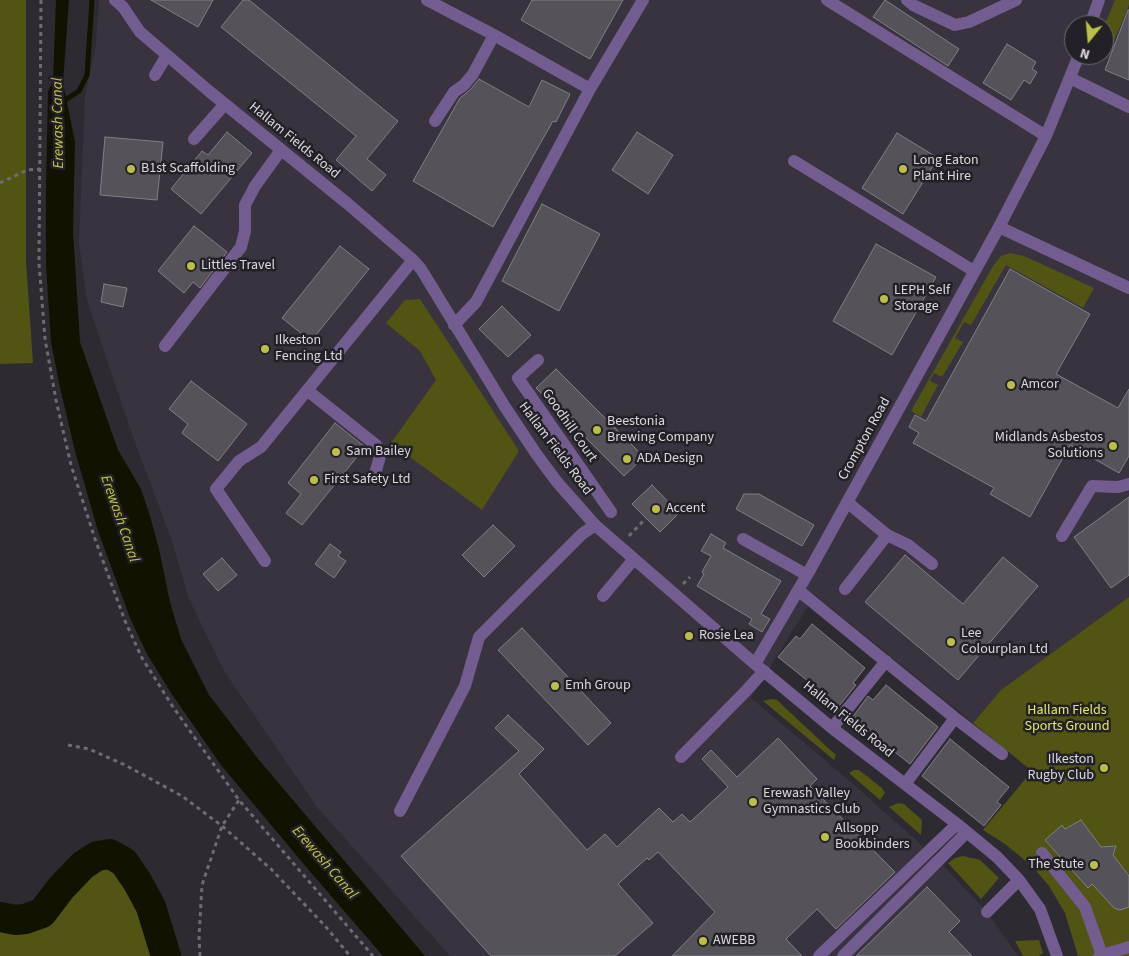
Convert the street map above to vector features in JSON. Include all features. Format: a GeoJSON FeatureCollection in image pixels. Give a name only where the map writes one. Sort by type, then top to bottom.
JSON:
{"type":"FeatureCollection","features":[{"type":"Feature","properties":{"kind":"street"},"geometry":{"type":"LineString","coordinates":[[427,0],[590,89]]}},
{"type":"Feature","properties":{"kind":"street"},"geometry":{"type":"LineString","coordinates":[[454,325],[476,302],[590,89],[643,0]]}},
{"type":"Feature","properties":{"kind":"street"},"geometry":{"type":"LineString","coordinates":[[827,0],[1046,136]]}},
{"type":"Feature","properties":{"kind":"street"},"geometry":{"type":"LineString","coordinates":[[907,0],[913,5],[955,25],[969,22],[1016,0]]}},
{"type":"Feature","properties":{"kind":"street"},"geometry":{"type":"LineString","coordinates":[[1092,15],[1095,1]]}},
{"type":"Feature","properties":{"kind":"street","name":"Hallam Fields Road"},"geometry":{"type":"LineString","coordinates":[[120,2],[140,32],[413,260],[421,269],[505,407],[557,482],[595,525],[759,668],[832,728],[997,857],[1019,880],[1040,909],[1057,956]]}},
{"type":"Feature","properties":{"kind":"street"},"geometry":{"type":"LineString","coordinates":[[435,120],[454,92],[464,85],[473,74],[494,35]]}},
{"type":"Feature","properties":{"kind":"street"},"geometry":{"type":"LineString","coordinates":[[156,75],[167,55]]}},
{"type":"Feature","properties":{"kind":"street","name":"Crompton Road"},"geometry":{"type":"LineString","coordinates":[[680,757],[745,692],[759,668],[806,575],[999,227],[1046,136],[1075,65]]}},
{"type":"Feature","properties":{"kind":"street"},"geometry":{"type":"LineString","coordinates":[[1070,78],[1129,107]]}},
{"type":"Feature","properties":{"kind":"street"},"geometry":{"type":"LineString","coordinates":[[194,139],[225,104]]}},
{"type":"Feature","properties":{"kind":"street"},"geometry":{"type":"LineString","coordinates":[[165,346],[242,247],[245,231],[245,205],[255,186],[281,150]]}},
{"type":"Feature","properties":{"kind":"street"},"geometry":{"type":"LineString","coordinates":[[794,161],[974,271]]}},
{"type":"Feature","properties":{"kind":"street"},"geometry":{"type":"LineString","coordinates":[[999,227],[1129,288]]}},
{"type":"Feature","properties":{"kind":"street"},"geometry":{"type":"LineString","coordinates":[[265,561],[216,489],[239,461],[261,447],[413,260]]}},
{"type":"Feature","properties":{"kind":"street","name":"Goodhill Court"},"geometry":{"type":"LineString","coordinates":[[538,360],[518,378],[611,512]]}},
{"type":"Feature","properties":{"kind":"street"},"geometry":{"type":"LineString","coordinates":[[308,391],[376,445],[381,453],[374,477]]}},
{"type":"Feature","properties":{"kind":"street"},"geometry":{"type":"LineString","coordinates":[[1062,536],[1092,486],[1118,487],[1129,484]]}},
{"type":"Feature","properties":{"kind":"street"},"geometry":{"type":"LineString","coordinates":[[847,502],[887,536],[908,545],[932,564]]}},
{"type":"Feature","properties":{"kind":"street"},"geometry":{"type":"LineString","coordinates":[[400,811],[465,686],[479,636],[582,534],[595,525]]}},
{"type":"Feature","properties":{"kind":"street"},"geometry":{"type":"LineString","coordinates":[[846,589],[887,536]]}},
{"type":"Feature","properties":{"kind":"street"},"geometry":{"type":"LineString","coordinates":[[743,538],[806,575]]}},
{"type":"Feature","properties":{"kind":"street"},"geometry":{"type":"LineString","coordinates":[[604,596],[634,559]]}},
{"type":"Feature","properties":{"kind":"street"},"geometry":{"type":"LineString","coordinates":[[798,590],[1002,754]]}},
{"type":"Feature","properties":{"kind":"street"},"geometry":{"type":"LineString","coordinates":[[832,728],[886,661]]}},
{"type":"Feature","properties":{"kind":"street"},"geometry":{"type":"LineString","coordinates":[[905,784],[955,718]]}},
{"type":"Feature","properties":{"kind":"street"},"geometry":{"type":"LineString","coordinates":[[819,956],[962,828]]}},
{"type":"Feature","properties":{"kind":"street"},"geometry":{"type":"LineString","coordinates":[[843,956],[962,828]]}},
{"type":"Feature","properties":{"kind":"street"},"geometry":{"type":"LineString","coordinates":[[1042,854],[1085,907],[1100,955],[1129,947]]}},
{"type":"Feature","properties":{"kind":"street"},"geometry":{"type":"LineString","coordinates":[[987,912],[1019,880]]}},
{"type":"Feature","properties":{"kind":"path"},"geometry":{"type":"LineString","coordinates":[[41,0],[39,263],[45,339],[56,400],[71,465],[102,558],[125,621],[142,658],[173,708],[239,800],[373,956]]}},
{"type":"Feature","properties":{"kind":"path"},"geometry":{"type":"LineString","coordinates":[[0,183],[27,170],[40,170]]}},
{"type":"Feature","properties":{"kind":"path"},"geometry":{"type":"LineString","coordinates":[[620,546],[646,518]]}},
{"type":"Feature","properties":{"kind":"path"},"geometry":{"type":"LineString","coordinates":[[68,745],[90,750],[125,764],[182,796],[222,826],[271,869],[326,926],[350,956]]}},
{"type":"Feature","properties":{"kind":"path"},"geometry":{"type":"LineString","coordinates":[[200,954],[202,885],[222,826],[239,800]]}},
{"type":"Feature","properties":{"kind":"shaded area"},"geometry":{"type":"Polygon","coordinates":[[[99,0],[1129,0],[1129,597],[1001,690],[973,723],[815,595],[751,698],[845,777],[933,855],[987,912],[1018,956],[450,956],[317,807],[224,671],[189,599],[172,541],[134,440],[87,300],[79,243],[85,97],[96,44],[99,0]]]}},
{"type":"Feature","properties":{"kind":"green space"},"geometry":{"type":"Polygon","coordinates":[[[0,0],[26,0],[26,261],[33,363],[0,364],[0,0]]]}},
{"type":"Feature","properties":{"kind":"green space"},"geometry":{"type":"Polygon","coordinates":[[[1115,0],[1129,0],[1129,5],[1114,41],[1114,15],[1109,15],[1115,0]]]}},
{"type":"Feature","properties":{"kind":"green space"},"geometry":{"type":"Polygon","coordinates":[[[1010,253],[1024,256],[1094,288],[1083,308],[1006,265],[971,325],[964,322],[955,338],[963,342],[942,377],[934,373],[930,381],[938,385],[921,417],[911,411],[993,266],[1001,256],[1010,253]]]}},
{"type":"Feature","properties":{"kind":"green space"},"geometry":{"type":"Polygon","coordinates":[[[420,299],[519,451],[482,510],[391,443],[436,380],[420,351],[386,323],[405,300],[420,299]]]}},
{"type":"Feature","properties":{"kind":"green space","name":"Hallam Fields Sports Ground"},"geometry":{"type":"Polygon","coordinates":[[[1129,597],[1129,956],[1078,956],[1065,913],[1049,886],[1033,867],[1005,844],[983,830],[1032,771],[973,723],[1001,690],[1129,597]]]}},
{"type":"Feature","properties":{"kind":"green space"},"geometry":{"type":"Polygon","coordinates":[[[777,700],[836,755],[834,760],[763,701],[777,700]]]}},
{"type":"Feature","properties":{"kind":"green space"},"geometry":{"type":"Polygon","coordinates":[[[859,770],[882,788],[885,793],[880,800],[849,773],[859,770]]]}},
{"type":"Feature","properties":{"kind":"green space"},"geometry":{"type":"Polygon","coordinates":[[[898,803],[904,804],[922,820],[921,835],[889,807],[898,803]]]}},
{"type":"Feature","properties":{"kind":"green space"},"geometry":{"type":"Polygon","coordinates":[[[963,856],[980,860],[999,878],[981,899],[948,863],[955,858],[963,856]]]}},
{"type":"Feature","properties":{"kind":"green space"},"geometry":{"type":"Polygon","coordinates":[[[102,860],[111,861],[120,867],[144,910],[152,929],[152,956],[0,956],[0,924],[16,929],[28,930],[37,926],[58,905],[81,874],[92,864],[102,860]]]}},
{"type":"Feature","properties":{"kind":"green space"},"geometry":{"type":"Polygon","coordinates":[[[1039,940],[1043,953],[1039,956],[1023,956],[1015,941],[1039,940]]]}},
{"type":"Feature","properties":{"kind":"water","name":"Erewash Canal"},"geometry":{"type":"Polygon","coordinates":[[[56,0],[69,0],[63,83],[75,142],[73,232],[80,342],[118,450],[141,489],[159,549],[170,602],[181,639],[209,695],[259,760],[425,956],[383,956],[221,765],[171,693],[147,654],[130,618],[98,531],[75,451],[51,342],[46,265],[46,189],[48,91],[53,81],[56,0]]]}},
{"type":"Feature","properties":{"kind":"building"},"geometry":{"type":"Polygon","coordinates":[[[151,0],[213,0],[198,27],[151,0]]]}},
{"type":"Feature","properties":{"kind":"building"},"geometry":{"type":"Polygon","coordinates":[[[243,0],[249,0],[398,121],[367,159],[386,175],[372,191],[336,160],[356,136],[221,27],[243,0]]]}},
{"type":"Feature","properties":{"kind":"building"},"geometry":{"type":"Polygon","coordinates":[[[532,0],[623,0],[590,59],[521,20],[532,0]]]}},
{"type":"Feature","properties":{"kind":"building"},"geometry":{"type":"Polygon","coordinates":[[[885,0],[959,49],[948,66],[873,17],[885,0]]]}},
{"type":"Feature","properties":{"kind":"building"},"geometry":{"type":"Polygon","coordinates":[[[1129,10],[1129,80],[1105,70],[1107,65],[1114,65],[1114,47],[1129,10]]]}},
{"type":"Feature","properties":{"kind":"building"},"geometry":{"type":"Polygon","coordinates":[[[1007,44],[1036,62],[1032,69],[1037,72],[1030,84],[1024,80],[1011,100],[983,83],[1007,44]]]}},
{"type":"Feature","properties":{"kind":"building"},"geometry":{"type":"Polygon","coordinates":[[[479,79],[529,107],[542,80],[570,94],[556,122],[553,121],[493,227],[413,181],[460,98],[479,79]]]}},
{"type":"Feature","properties":{"kind":"building"},"geometry":{"type":"Polygon","coordinates":[[[227,132],[252,153],[201,214],[171,189],[202,151],[208,155],[227,132]]]}},
{"type":"Feature","properties":{"kind":"building"},"geometry":{"type":"Polygon","coordinates":[[[637,132],[673,155],[648,194],[612,170],[637,132]]]}},
{"type":"Feature","properties":{"kind":"building","name":"Long Eaton Plant Hire"},"geometry":{"type":"Polygon","coordinates":[[[897,133],[938,158],[903,214],[862,188],[897,133]]]}},
{"type":"Feature","properties":{"kind":"building","name":"B1st Scaffolding"},"geometry":{"type":"Polygon","coordinates":[[[105,137],[163,142],[157,200],[100,195],[105,137]]]}},
{"type":"Feature","properties":{"kind":"building"},"geometry":{"type":"Polygon","coordinates":[[[542,204],[600,234],[559,311],[502,281],[542,204]]]}},
{"type":"Feature","properties":{"kind":"building","name":"Littles Travel"},"geometry":{"type":"Polygon","coordinates":[[[194,226],[227,252],[200,288],[193,282],[184,293],[158,271],[194,226]]]}},
{"type":"Feature","properties":{"kind":"building","name":"LEPH Self Storage"},"geometry":{"type":"Polygon","coordinates":[[[876,244],[936,277],[892,355],[833,321],[876,244]]]}},
{"type":"Feature","properties":{"kind":"building"},"geometry":{"type":"Polygon","coordinates":[[[340,246],[369,269],[311,341],[282,318],[340,246]]]}},
{"type":"Feature","properties":{"kind":"building","name":"Amcor"},"geometry":{"type":"Polygon","coordinates":[[[1010,269],[1090,314],[1056,374],[1118,408],[1129,389],[1129,456],[1119,473],[1070,445],[1030,517],[990,494],[994,488],[913,443],[919,433],[909,427],[915,415],[926,421],[1010,269]]]}},
{"type":"Feature","properties":{"kind":"building"},"geometry":{"type":"Polygon","coordinates":[[[104,284],[127,288],[123,307],[101,302],[104,284]]]}},
{"type":"Feature","properties":{"kind":"building"},"geometry":{"type":"Polygon","coordinates":[[[502,306],[531,335],[508,357],[479,329],[502,306]]]}},
{"type":"Feature","properties":{"kind":"building"},"geometry":{"type":"Polygon","coordinates":[[[556,369],[644,457],[624,476],[536,388],[556,369]]]}},
{"type":"Feature","properties":{"kind":"building"},"geometry":{"type":"Polygon","coordinates":[[[191,381],[247,424],[218,461],[182,433],[188,424],[169,409],[191,381]]]}},
{"type":"Feature","properties":{"kind":"building"},"geometry":{"type":"Polygon","coordinates":[[[335,423],[365,447],[302,525],[286,513],[301,494],[288,483],[335,423]]]}},
{"type":"Feature","properties":{"kind":"building","name":"Accent"},"geometry":{"type":"Polygon","coordinates":[[[652,485],[679,513],[660,532],[632,504],[652,485]]]}},
{"type":"Feature","properties":{"kind":"building"},"geometry":{"type":"Polygon","coordinates":[[[744,494],[759,494],[814,525],[802,546],[736,509],[744,494]]]}},
{"type":"Feature","properties":{"kind":"building"},"geometry":{"type":"Polygon","coordinates":[[[1129,497],[1129,575],[1111,588],[1074,537],[1129,497]]]}},
{"type":"Feature","properties":{"kind":"building"},"geometry":{"type":"Polygon","coordinates":[[[493,525],[515,546],[484,577],[462,555],[493,525]]]}},
{"type":"Feature","properties":{"kind":"building"},"geometry":{"type":"Polygon","coordinates":[[[711,534],[726,543],[723,548],[781,581],[761,614],[770,619],[762,632],[749,624],[752,619],[697,586],[711,556],[701,551],[711,534]]]}},
{"type":"Feature","properties":{"kind":"building"},"geometry":{"type":"Polygon","coordinates":[[[330,544],[341,552],[338,556],[346,561],[334,578],[315,564],[330,544]]]}},
{"type":"Feature","properties":{"kind":"building","name":"Lee Colourplan Ltd"},"geometry":{"type":"Polygon","coordinates":[[[905,555],[963,604],[1003,557],[1038,586],[958,680],[865,602],[905,555]]]}},
{"type":"Feature","properties":{"kind":"building"},"geometry":{"type":"Polygon","coordinates":[[[222,558],[237,575],[218,591],[203,574],[222,558]]]}},
{"type":"Feature","properties":{"kind":"building"},"geometry":{"type":"Polygon","coordinates":[[[812,624],[865,668],[853,683],[856,685],[839,706],[778,657],[796,636],[800,639],[812,624]]]}},
{"type":"Feature","properties":{"kind":"building","name":"Emh Group"},"geometry":{"type":"Polygon","coordinates":[[[522,628],[611,723],[588,745],[498,650],[522,628]]]}},
{"type":"Feature","properties":{"kind":"building"},"geometry":{"type":"Polygon","coordinates":[[[886,685],[938,727],[910,764],[852,718],[868,696],[873,700],[886,685]]]}},
{"type":"Feature","properties":{"kind":"building"},"geometry":{"type":"Polygon","coordinates":[[[508,715],[544,749],[519,774],[587,850],[605,834],[617,847],[659,808],[673,822],[682,814],[690,822],[728,787],[702,759],[711,750],[737,777],[778,738],[817,779],[810,786],[895,872],[836,929],[817,909],[786,939],[802,956],[672,956],[715,912],[658,852],[649,860],[647,858],[618,884],[653,923],[615,956],[491,956],[401,856],[519,751],[495,728],[508,715]]]}},
{"type":"Feature","properties":{"kind":"building"},"geometry":{"type":"Polygon","coordinates":[[[950,739],[1009,787],[997,802],[1001,805],[984,826],[922,776],[950,739]]]}},
{"type":"Feature","properties":{"kind":"building","name":"The Stute"},"geometry":{"type":"Polygon","coordinates":[[[1081,820],[1101,847],[1116,846],[1113,855],[1129,876],[1129,907],[1120,910],[1114,908],[1092,884],[1088,888],[1045,840],[1062,825],[1065,829],[1081,820]]]}},
{"type":"Feature","properties":{"kind":"building"},"geometry":{"type":"Polygon","coordinates":[[[927,887],[960,921],[949,932],[972,956],[856,956],[927,887]]]}},
{"type":"Feature","properties":{"kind":"waterway","name":"Erewash Canal"},"geometry":{"type":"LineString","coordinates":[[62,102],[79,91],[87,75],[92,0]]}},
{"type":"Feature","properties":{"kind":"waterway"},"geometry":{"type":"LineString","coordinates":[[0,917],[16,920],[42,913],[61,888],[83,865],[97,856],[110,854],[124,862],[137,881],[151,907],[166,956]]}},
{"type":"Feature","properties":{"kind":"place","name":"B1st Scaffolding"},"geometry":{"type":"Point","coordinates":[131,169]}},
{"type":"Feature","properties":{"kind":"place","name":"Long Eaton Plant Hire"},"geometry":{"type":"Point","coordinates":[903,169]}},
{"type":"Feature","properties":{"kind":"place","name":"Littles Travel"},"geometry":{"type":"Point","coordinates":[191,266]}},
{"type":"Feature","properties":{"kind":"place","name":"LEPH Self Storage"},"geometry":{"type":"Point","coordinates":[884,299]}},
{"type":"Feature","properties":{"kind":"place","name":"Ilkeston Fencing Ltd"},"geometry":{"type":"Point","coordinates":[265,349]}},
{"type":"Feature","properties":{"kind":"place","name":"Amcor"},"geometry":{"type":"Point","coordinates":[1011,385]}},
{"type":"Feature","properties":{"kind":"place","name":"Beestonia Brewing Company"},"geometry":{"type":"Point","coordinates":[597,430]}},
{"type":"Feature","properties":{"kind":"place","name":"Midlands Asbestos Solutions"},"geometry":{"type":"Point","coordinates":[1113,446]}},
{"type":"Feature","properties":{"kind":"place","name":"Sam Bailey"},"geometry":{"type":"Point","coordinates":[336,452]}},
{"type":"Feature","properties":{"kind":"place","name":"ADA Design"},"geometry":{"type":"Point","coordinates":[627,459]}},
{"type":"Feature","properties":{"kind":"place","name":"First Safety Ltd"},"geometry":{"type":"Point","coordinates":[314,480]}},
{"type":"Feature","properties":{"kind":"place","name":"Accent"},"geometry":{"type":"Point","coordinates":[656,509]}},
{"type":"Feature","properties":{"kind":"place","name":"Rosie Lea"},"geometry":{"type":"Point","coordinates":[689,636]}},
{"type":"Feature","properties":{"kind":"place","name":"Lee Colourplan Ltd"},"geometry":{"type":"Point","coordinates":[951,642]}},
{"type":"Feature","properties":{"kind":"place","name":"Emh Group"},"geometry":{"type":"Point","coordinates":[555,686]}},
{"type":"Feature","properties":{"kind":"place","name":"Ilkeston Rugby Club"},"geometry":{"type":"Point","coordinates":[1104,768]}},
{"type":"Feature","properties":{"kind":"place","name":"Erewash Valley Gymnastics Club"},"geometry":{"type":"Point","coordinates":[753,802]}},
{"type":"Feature","properties":{"kind":"place","name":"Allsopp Bookbinders"},"geometry":{"type":"Point","coordinates":[825,837]}},
{"type":"Feature","properties":{"kind":"place","name":"The Stute"},"geometry":{"type":"Point","coordinates":[1094,865]}},
{"type":"Feature","properties":{"kind":"place","name":"AWEBB"},"geometry":{"type":"Point","coordinates":[703,941]}}]}
